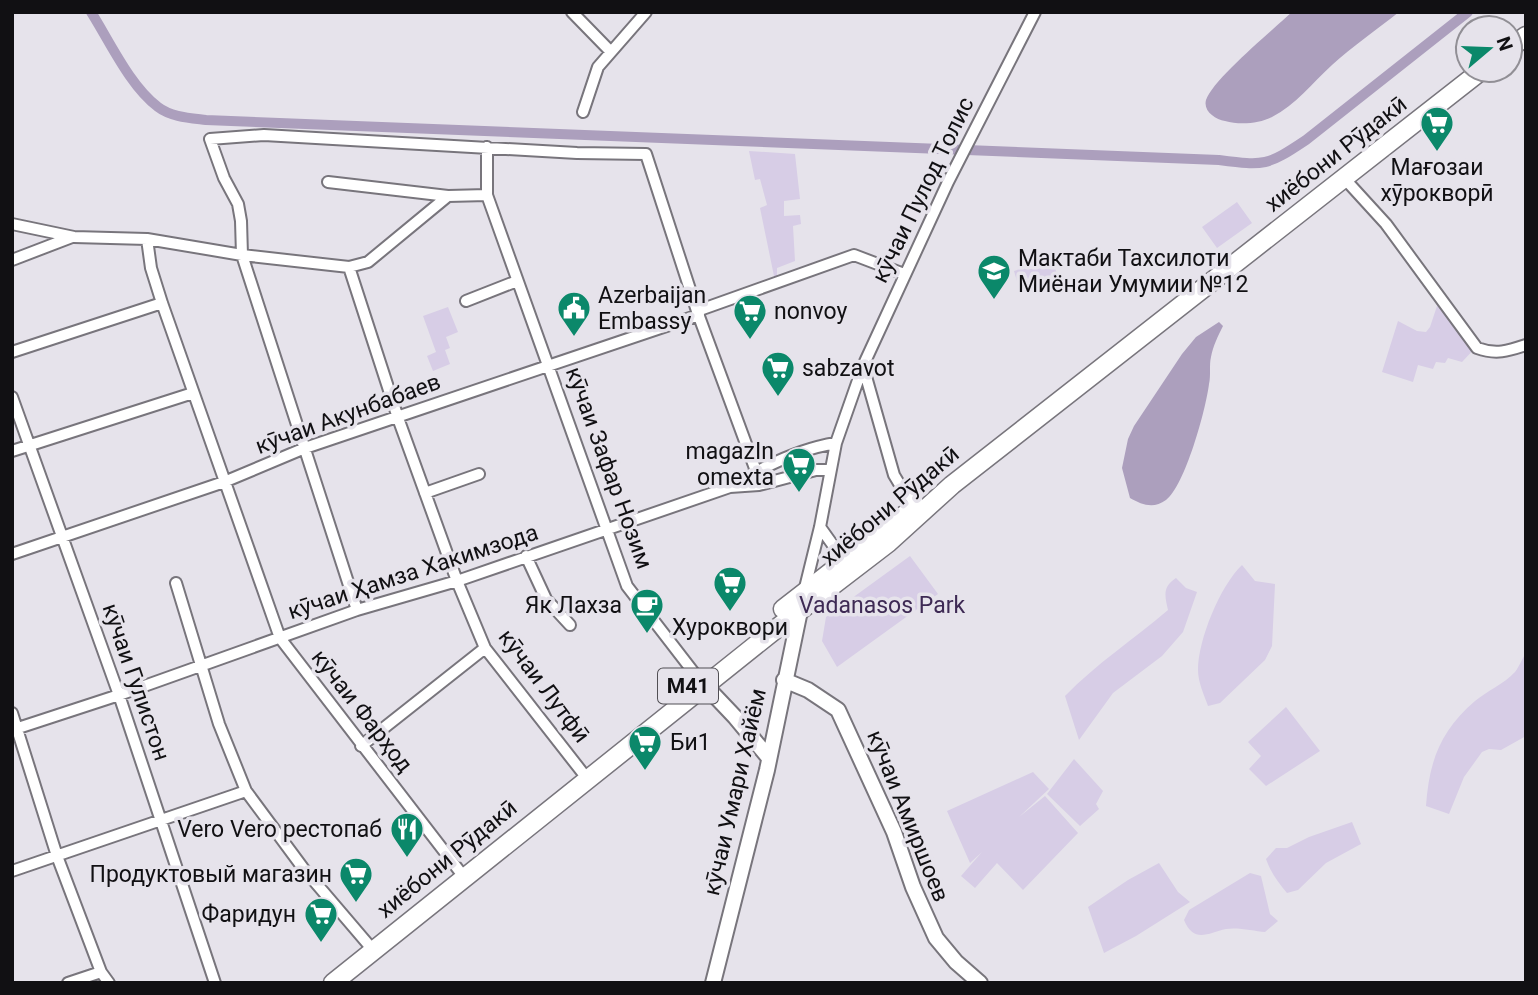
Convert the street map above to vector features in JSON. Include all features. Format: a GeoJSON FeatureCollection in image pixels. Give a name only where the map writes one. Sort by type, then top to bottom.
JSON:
{"type":"FeatureCollection","features":[{"type":"Feature","properties":{"kind":"highway","name":"хиёбони Рӯдакӣ"},"geometry":{"type":"LineString","coordinates":[[505,839],[802,601],[1464,84]]}},
{"type":"Feature","properties":{"kind":"highway"},"geometry":{"type":"LineString","coordinates":[[802,601],[852,554],[922,508]]}},
{"type":"Feature","properties":{"kind":"highway","name":"M41"},"geometry":{"type":"LineString","coordinates":[[326,982],[505,839],[582,772],[701,682]]}},
{"type":"Feature","properties":{"kind":"street"},"geometry":{"type":"LineString","coordinates":[[572,12],[611,52]]}},
{"type":"Feature","properties":{"kind":"street"},"geometry":{"type":"LineString","coordinates":[[583,111],[598,67],[646,12]]}},
{"type":"Feature","properties":{"kind":"street","name":"кӯчаи Пулод Толис"},"geometry":{"type":"LineString","coordinates":[[802,601],[836,443],[863,366],[948,182],[1035,12]]}},
{"type":"Feature","properties":{"kind":"street"},"geometry":{"type":"LineString","coordinates":[[358,610],[242,255],[242,221],[238,204],[224,178],[210,139],[264,135],[577,153],[646,154],[698,313],[756,471]]}},
{"type":"Feature","properties":{"kind":"street"},"geometry":{"type":"LineString","coordinates":[[328,182],[447,197],[486,195],[487,147]]}},
{"type":"Feature","properties":{"kind":"street"},"geometry":{"type":"LineString","coordinates":[[1344,178],[1386,223],[1477,348],[1503,353],[1526,345]]}},
{"type":"Feature","properties":{"kind":"street","name":"кӯчаи Зафар Нозим"},"geometry":{"type":"LineString","coordinates":[[486,195],[627,586],[701,682],[769,758]]}},
{"type":"Feature","properties":{"kind":"street"},"geometry":{"type":"LineString","coordinates":[[12,224],[74,237],[147,239],[242,255],[349,267],[368,262],[447,197]]}},
{"type":"Feature","properties":{"kind":"street"},"geometry":{"type":"LineString","coordinates":[[12,260],[74,237]]}},
{"type":"Feature","properties":{"kind":"street","name":"кӯчаи Фарҳод"},"geometry":{"type":"LineString","coordinates":[[147,239],[150,268],[280,638],[461,874]]}},
{"type":"Feature","properties":{"kind":"street","name":"кӯчаи Акунбабаев"},"geometry":{"type":"LineString","coordinates":[[12,554],[224,482],[305,448],[548,366],[854,255],[904,274]]}},
{"type":"Feature","properties":{"kind":"street","name":"кӯчаи Лутфӣ"},"geometry":{"type":"LineString","coordinates":[[349,267],[398,418],[457,581],[485,648],[582,772]]}},
{"type":"Feature","properties":{"kind":"street"},"geometry":{"type":"LineString","coordinates":[[466,301],[517,281]]}},
{"type":"Feature","properties":{"kind":"street"},"geometry":{"type":"LineString","coordinates":[[12,352],[162,303]]}},
{"type":"Feature","properties":{"kind":"street"},"geometry":{"type":"LineString","coordinates":[[863,366],[894,475],[903,490],[922,508]]}},
{"type":"Feature","properties":{"kind":"street"},"geometry":{"type":"LineString","coordinates":[[12,451],[193,393]]}},
{"type":"Feature","properties":{"kind":"street","name":"кӯчаи Гулистон"},"geometry":{"type":"LineString","coordinates":[[12,397],[119,695],[215,983]]}},
{"type":"Feature","properties":{"kind":"street"},"geometry":{"type":"LineString","coordinates":[[730,487],[756,471],[816,447],[836,443]]}},
{"type":"Feature","properties":{"kind":"street","name":"кӯчаи Ҳамза Хакимзода"},"geometry":{"type":"LineString","coordinates":[[15,729],[358,610],[457,581],[730,487],[759,485],[799,474],[830,470]]}},
{"type":"Feature","properties":{"kind":"street"},"geometry":{"type":"LineString","coordinates":[[425,493],[479,474]]}},
{"type":"Feature","properties":{"kind":"street"},"geometry":{"type":"LineString","coordinates":[[820,527],[835,548],[852,554]]}},
{"type":"Feature","properties":{"kind":"street"},"geometry":{"type":"LineString","coordinates":[[526,556],[546,599],[569,625]]}},
{"type":"Feature","properties":{"kind":"street"},"geometry":{"type":"LineString","coordinates":[[176,583],[219,724],[246,791],[303,868],[370,947]]}},
{"type":"Feature","properties":{"kind":"street","name":"кӯчаи Умари Хайём"},"geometry":{"type":"LineString","coordinates":[[713,983],[769,758],[802,601]]}},
{"type":"Feature","properties":{"kind":"street"},"geometry":{"type":"LineString","coordinates":[[361,746],[485,648]]}},
{"type":"Feature","properties":{"kind":"street","name":"кӯчаи Амиршоев"},"geometry":{"type":"LineString","coordinates":[[784,680],[808,690],[838,710],[894,832],[915,894],[936,938],[956,962],[979,983]]}},
{"type":"Feature","properties":{"kind":"street"},"geometry":{"type":"LineString","coordinates":[[12,713],[57,856],[101,972],[109,983]]}},
{"type":"Feature","properties":{"kind":"street"},"geometry":{"type":"LineString","coordinates":[[12,871],[246,791]]}},
{"type":"Feature","properties":{"kind":"street"},"geometry":{"type":"LineString","coordinates":[[68,983],[101,972]]}},
{"type":"Feature","properties":{"kind":"green space"},"geometry":{"type":"Polygon","coordinates":[[[749,151],[795,154],[800,199],[784,201],[784,216],[800,215],[801,224],[793,226],[795,261],[777,268],[777,277],[774,276],[760,208],[767,205],[760,179],[755,180],[749,151]]]}},
{"type":"Feature","properties":{"kind":"green space"},"geometry":{"type":"Polygon","coordinates":[[[1237,202],[1252,223],[1217,248],[1202,227],[1237,202]]]}},
{"type":"Feature","properties":{"kind":"green space"},"geometry":{"type":"Polygon","coordinates":[[[1052,259],[1060,283],[1021,295],[1014,271],[1052,259]]]}},
{"type":"Feature","properties":{"kind":"green space"},"geometry":{"type":"Polygon","coordinates":[[[1438,303],[1478,345],[1462,362],[1448,358],[1445,363],[1436,362],[1433,369],[1418,365],[1413,382],[1382,372],[1398,321],[1417,331],[1426,332],[1438,303]]]}},
{"type":"Feature","properties":{"kind":"green space"},"geometry":{"type":"Polygon","coordinates":[[[448,307],[458,332],[446,337],[450,348],[445,350],[450,364],[433,371],[427,356],[436,352],[423,316],[448,307]]]}},
{"type":"Feature","properties":{"kind":"green space","name":"Vadanasos Park"},"geometry":{"type":"Polygon","coordinates":[[[910,556],[938,594],[837,667],[822,641],[826,617],[910,556]]]}},
{"type":"Feature","properties":{"kind":"green space"},"geometry":{"type":"Polygon","coordinates":[[[1242,565],[1255,581],[1275,584],[1272,646],[1265,660],[1220,703],[1208,706],[1198,675],[1202,644],[1218,600],[1242,565]]]}},
{"type":"Feature","properties":{"kind":"green space"},"geometry":{"type":"Polygon","coordinates":[[[1176,578],[1186,588],[1197,592],[1183,632],[1162,656],[1113,693],[1079,740],[1065,696],[1102,662],[1168,610],[1167,588],[1176,578]]]}},
{"type":"Feature","properties":{"kind":"green space"},"geometry":{"type":"Polygon","coordinates":[[[1526,653],[1526,736],[1501,750],[1489,749],[1482,752],[1464,777],[1449,814],[1426,806],[1430,775],[1438,748],[1445,736],[1475,701],[1515,672],[1526,653]]]}},
{"type":"Feature","properties":{"kind":"green space"},"geometry":{"type":"Polygon","coordinates":[[[1286,707],[1320,751],[1266,786],[1249,769],[1261,756],[1248,742],[1286,707]]]}},
{"type":"Feature","properties":{"kind":"green space"},"geometry":{"type":"Polygon","coordinates":[[[1074,759],[1103,791],[1096,804],[1099,809],[1080,826],[1047,794],[1074,759]]]}},
{"type":"Feature","properties":{"kind":"green space"},"geometry":{"type":"Polygon","coordinates":[[[1033,772],[1049,789],[1019,817],[1045,796],[1078,833],[1023,890],[997,863],[975,888],[961,876],[982,852],[970,863],[947,811],[1033,772]]]}},
{"type":"Feature","properties":{"kind":"green space"},"geometry":{"type":"Polygon","coordinates":[[[1352,822],[1361,844],[1326,863],[1298,890],[1287,893],[1266,859],[1276,848],[1287,848],[1352,822]]]}},
{"type":"Feature","properties":{"kind":"green space"},"geometry":{"type":"Polygon","coordinates":[[[1159,863],[1178,892],[1190,902],[1104,953],[1088,907],[1159,863]]]}},
{"type":"Feature","properties":{"kind":"green space"},"geometry":{"type":"Polygon","coordinates":[[[1250,873],[1261,876],[1270,914],[1278,921],[1265,932],[1236,928],[1202,935],[1192,932],[1184,920],[1189,910],[1250,873]]]}},
{"type":"Feature","properties":{"kind":"shaded area"},"geometry":{"type":"Polygon","coordinates":[[[1292,12],[1399,12],[1340,58],[1289,106],[1272,117],[1242,123],[1225,121],[1214,116],[1206,108],[1206,100],[1211,91],[1232,67],[1292,12]]]}},
{"type":"Feature","properties":{"kind":"shaded area"},"geometry":{"type":"Polygon","coordinates":[[[1219,322],[1223,326],[1212,353],[1204,411],[1187,464],[1166,500],[1153,505],[1139,503],[1130,498],[1122,468],[1128,439],[1182,354],[1196,337],[1219,322]]]}},
{"type":"Feature","properties":{"kind":"waterway"},"geometry":{"type":"LineString","coordinates":[[91,12],[138,88],[158,107],[169,113],[194,119],[1247,163],[1273,159],[1306,140],[1468,12]]}},
{"type":"Feature","properties":{"kind":"place","name":"Мағозаи хӯрокворӣ"},"geometry":{"type":"Point","coordinates":[1437,153]}},
{"type":"Feature","properties":{"kind":"place","name":"Мактаби Тахсилоти Миёнаи Умумии №12"},"geometry":{"type":"Point","coordinates":[994,301]}},
{"type":"Feature","properties":{"kind":"place","name":"Azerbaijan Embassy"},"geometry":{"type":"Point","coordinates":[574,338]}},
{"type":"Feature","properties":{"kind":"place","name":"nonvoy"},"geometry":{"type":"Point","coordinates":[750,341]}},
{"type":"Feature","properties":{"kind":"place","name":"sabzavot"},"geometry":{"type":"Point","coordinates":[778,398]}},
{"type":"Feature","properties":{"kind":"place","name":"magazIn omexta"},"geometry":{"type":"Point","coordinates":[799,494]}},
{"type":"Feature","properties":{"kind":"place","name":"Хуроквори"},"geometry":{"type":"Point","coordinates":[730,613]}},
{"type":"Feature","properties":{"kind":"place","name":"Як Лахза"},"geometry":{"type":"Point","coordinates":[647,635]}},
{"type":"Feature","properties":{"kind":"place","name":"Би1"},"geometry":{"type":"Point","coordinates":[645,772]}},
{"type":"Feature","properties":{"kind":"place","name":"Vero Vero рестопаб"},"geometry":{"type":"Point","coordinates":[407,859]}},
{"type":"Feature","properties":{"kind":"place","name":"Продуктовый магазин"},"geometry":{"type":"Point","coordinates":[356,904]}},
{"type":"Feature","properties":{"kind":"place","name":"Фаридун"},"geometry":{"type":"Point","coordinates":[321,944]}}]}
